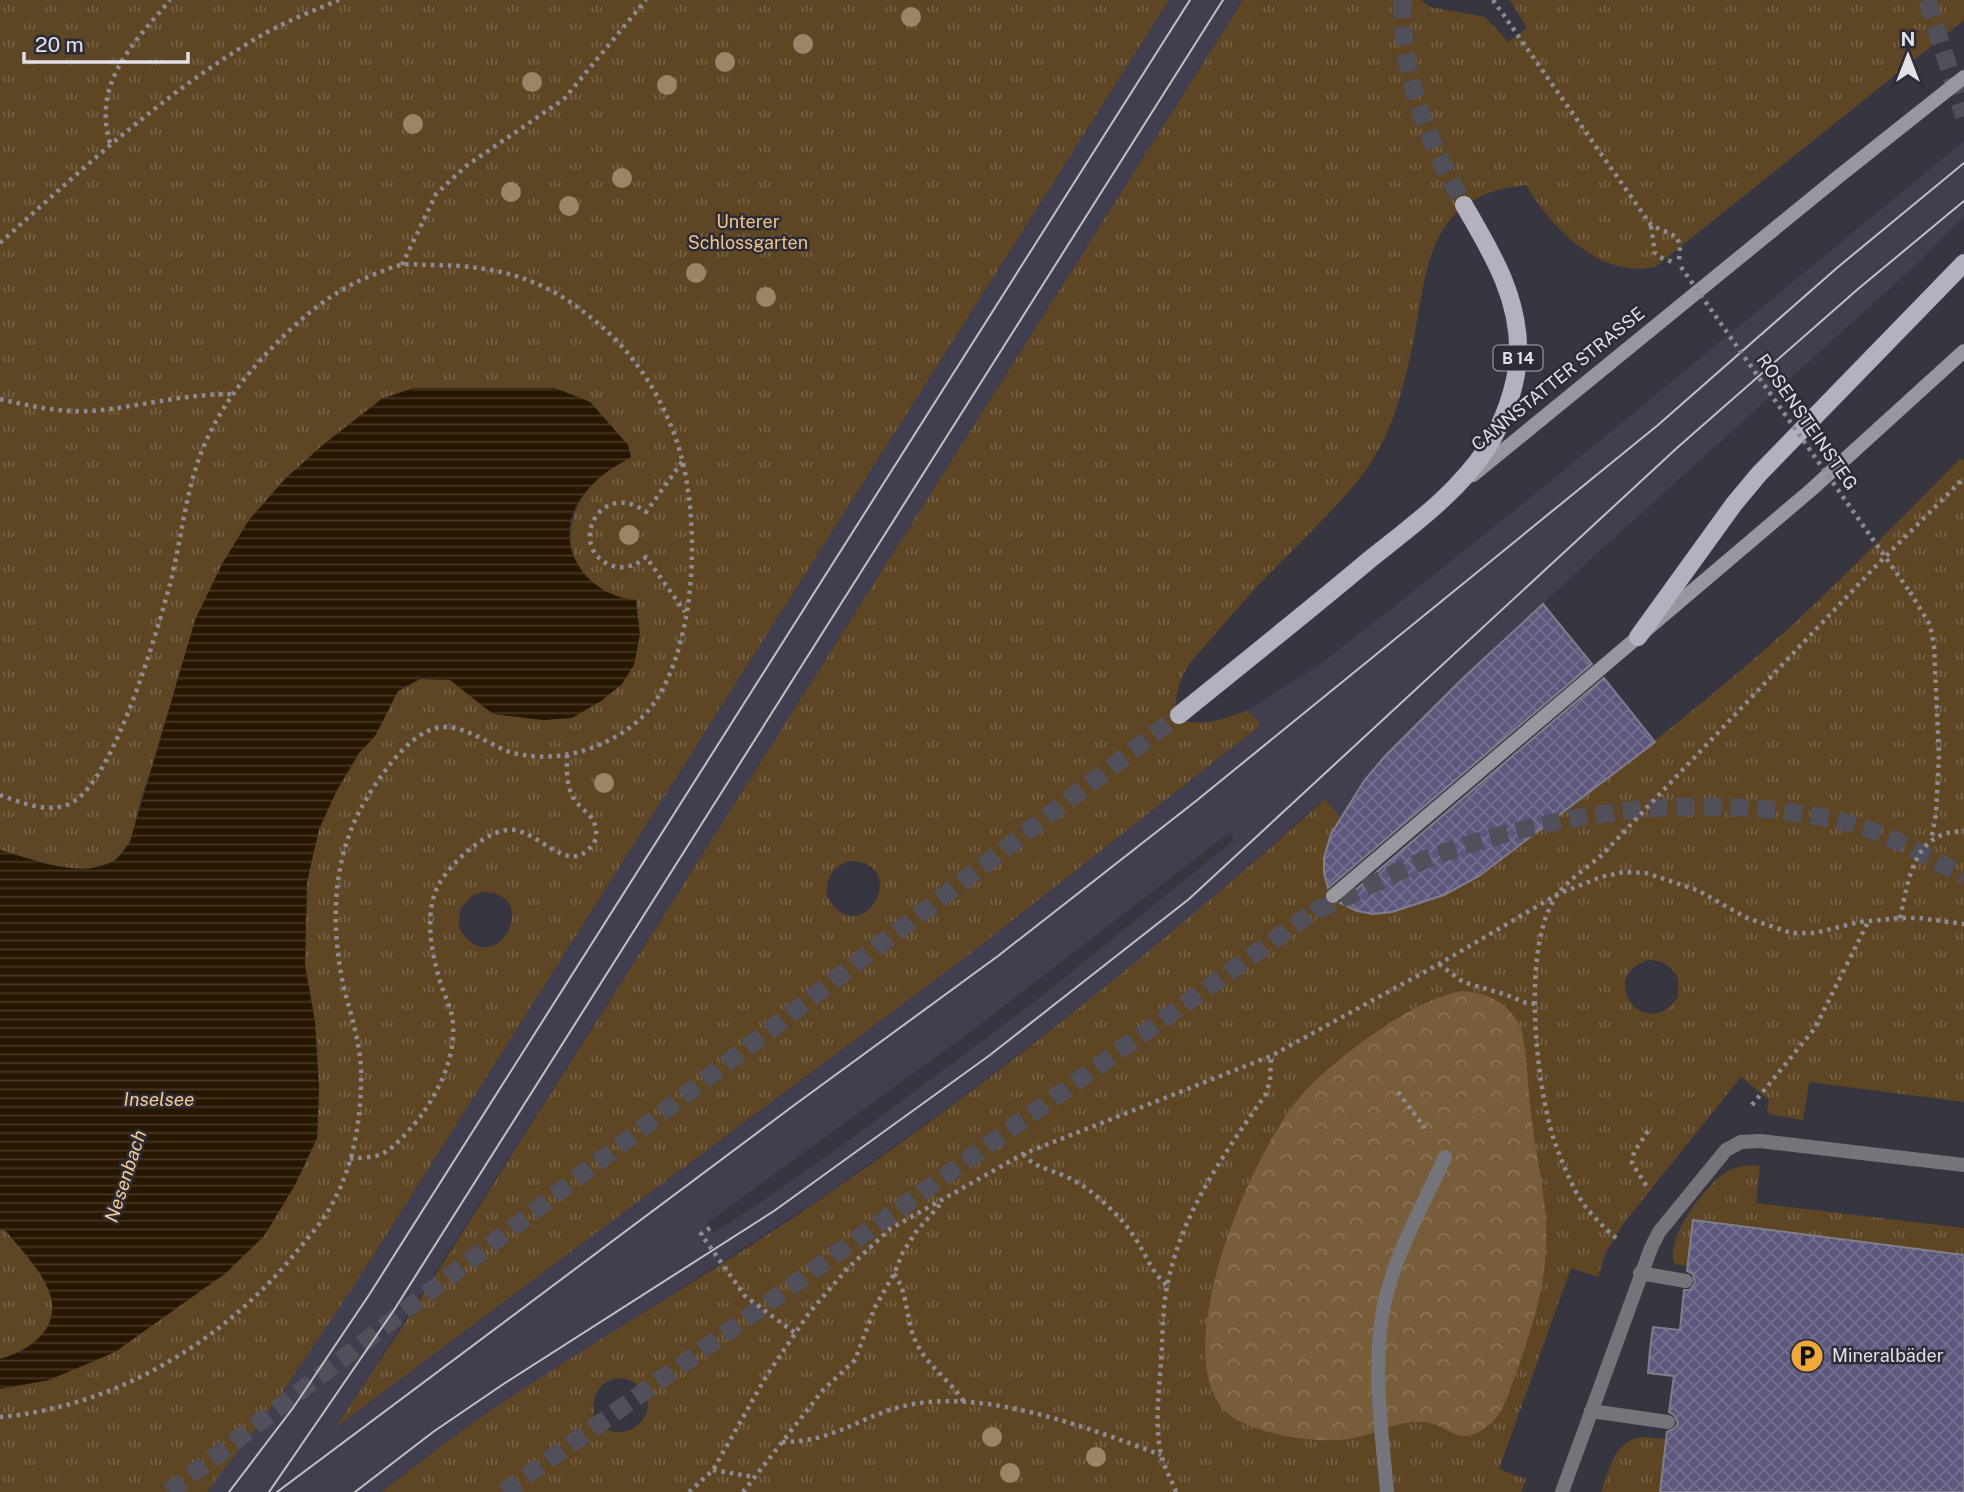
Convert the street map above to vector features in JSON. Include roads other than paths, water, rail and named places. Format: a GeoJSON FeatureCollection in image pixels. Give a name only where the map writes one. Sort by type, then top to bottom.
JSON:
{"type":"FeatureCollection","features":[{"type":"Feature","properties":{"kind":"main road","name":"CANNSTATTER STRASSE"},"geometry":{"type":"LineString","coordinates":[[1179,715],[1964,77]]}},
{"type":"Feature","properties":{"kind":"main road","name":"B 14"},"geometry":{"type":"LineString","coordinates":[[1442,500],[1487,447],[1509,398],[1518,359],[1516,313],[1503,275],[1464,205]]}},
{"type":"Feature","properties":{"kind":"main road"},"geometry":{"type":"LineString","coordinates":[[1638,636],[1759,474],[1964,263]]}},
{"type":"Feature","properties":{"kind":"main road"},"geometry":{"type":"LineString","coordinates":[[1333,896],[1811,490],[1964,351]]}},
{"type":"Feature","properties":{"kind":"lane"},"geometry":{"type":"LineString","coordinates":[[1562,1492],[1647,1257],[1659,1232],[1726,1150],[1741,1142],[1760,1141],[1964,1165]]}},
{"type":"Feature","properties":{"kind":"lane"},"geometry":{"type":"LineString","coordinates":[[1387,1492],[1378,1369],[1383,1313],[1397,1263],[1446,1157]]}},
{"type":"Feature","properties":{"kind":"lane"},"geometry":{"type":"LineString","coordinates":[[1640,1273],[1686,1280]]}},
{"type":"Feature","properties":{"kind":"lane"},"geometry":{"type":"LineString","coordinates":[[1591,1411],[1668,1422]]}},
{"type":"Feature","properties":{"kind":"water","name":"Inselsee"},"geometry":{"type":"Polygon","coordinates":[[[413,388],[555,388],[590,402],[628,445],[631,457],[604,475],[581,498],[572,515],[569,532],[571,549],[588,578],[602,589],[636,600],[640,635],[634,665],[622,684],[601,701],[572,718],[543,720],[493,714],[450,680],[420,679],[398,691],[375,736],[359,753],[336,792],[319,829],[307,882],[305,965],[315,1022],[319,1088],[317,1138],[295,1185],[264,1236],[226,1273],[115,1352],[49,1380],[0,1389],[0,1359],[22,1350],[40,1337],[51,1318],[52,1307],[50,1294],[37,1269],[6,1231],[0,1229],[0,850],[42,863],[85,869],[99,867],[119,856],[130,842],[195,620],[222,564],[249,520],[285,479],[324,444],[382,399],[413,388]]]}},
{"type":"Feature","properties":{"kind":"tunnel"},"geometry":{"type":"LineString","coordinates":[[1403,0],[1403,28],[1411,82],[1428,132],[1464,205]]}},
{"type":"Feature","properties":{"kind":"tunnel"},"geometry":{"type":"LineString","coordinates":[[1927,0],[1964,116]]}},
{"type":"Feature","properties":{"kind":"tunnel"},"geometry":{"type":"LineString","coordinates":[[169,1492],[1179,715]]}},
{"type":"Feature","properties":{"kind":"tunnel"},"geometry":{"type":"LineString","coordinates":[[504,1492],[1313,912],[1426,859],[1540,825],[1590,816],[1641,809],[1743,808],[1794,813],[1860,826],[1906,845],[1964,876]]}},
{"type":"Feature","properties":{"kind":"tunnel"},"geometry":{"type":"LineString","coordinates":[[1313,912],[1333,896]]}},
{"type":"Feature","properties":{"kind":"tram line"},"geometry":{"type":"LineString","coordinates":[[229,1492],[293,1408],[369,1295],[1190,0]]}},
{"type":"Feature","properties":{"kind":"tram line"},"geometry":{"type":"LineString","coordinates":[[269,1492],[394,1310],[1223,0]]}},
{"type":"Feature","properties":{"kind":"tram line"},"geometry":{"type":"LineString","coordinates":[[277,1492],[998,956],[1196,801],[1658,425],[1838,267],[1964,163]]}},
{"type":"Feature","properties":{"kind":"tram line"},"geometry":{"type":"LineString","coordinates":[[355,1492],[433,1432],[502,1385],[774,1211],[990,1055],[1189,899],[1678,447],[1858,289],[1964,201]]}},
{"type":"Feature","properties":{"kind":"place","name":"Mineralbäder"},"geometry":{"type":"Point","coordinates":[1807,1356]}},
{"type":"Feature","properties":{"kind":"park label","name":"Unterer Schlossgarten"},"geometry":{"type":"Point","coordinates":[748,232]}},
{"type":"Feature","properties":{"kind":"water label","name":"Nesenbach"},"geometry":{"type":"Point","coordinates":[125,1176]}}]}
